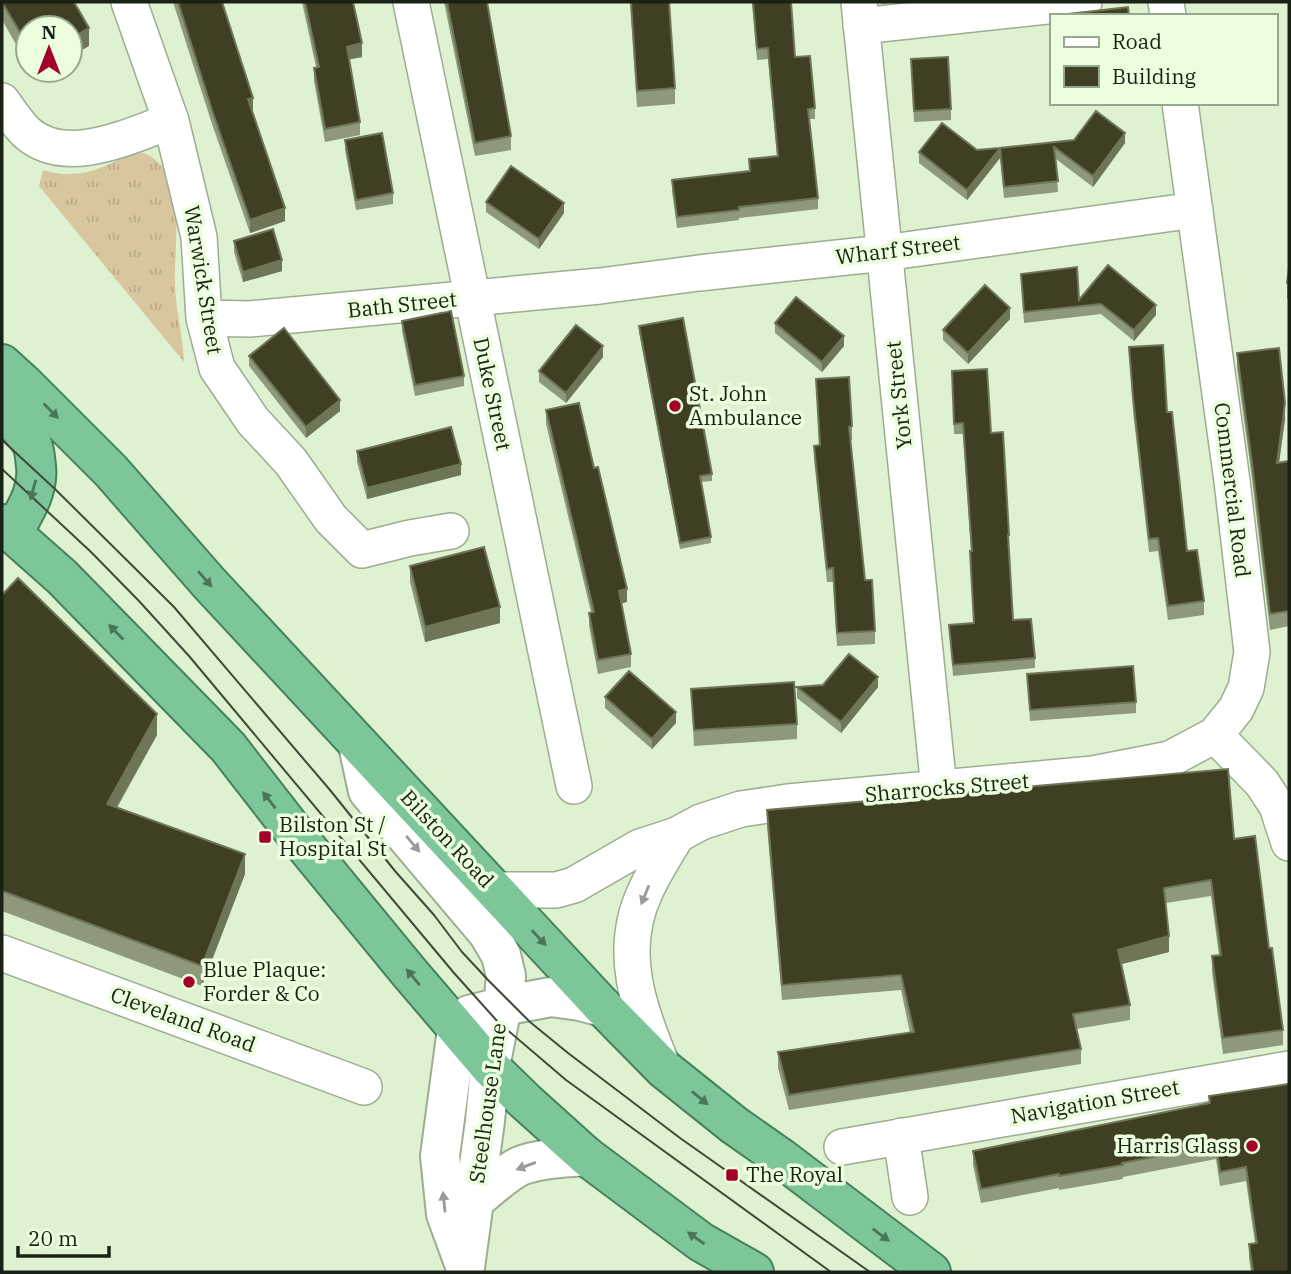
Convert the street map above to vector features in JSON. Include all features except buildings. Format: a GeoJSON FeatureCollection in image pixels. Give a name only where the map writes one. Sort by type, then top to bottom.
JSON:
{"type":"FeatureCollection","features":[{"type":"Feature","properties":{"kind":"highway","name":"Bilston Road"},"geometry":{"type":"LineString","coordinates":[[2,364],[111,471],[209,583],[358,745],[664,1069],[734,1125],[931,1272]]}},
{"type":"Feature","properties":{"kind":"highway"},"geometry":{"type":"LineString","coordinates":[[2,410],[32,445],[37,474],[32,498],[5,535],[62,577],[228,747],[298,837],[457,1029],[538,1114],[586,1156],[701,1242],[754,1272]]}},
{"type":"Feature","properties":{"kind":"street","name":"Warwick Street"},"geometry":{"type":"LineString","coordinates":[[129,2],[171,121],[200,237],[204,318],[217,368],[254,421],[291,463],[331,519],[362,550],[451,531]]}},
{"type":"Feature","properties":{"kind":"street","name":"Duke Street"},"geometry":{"type":"LineString","coordinates":[[411,2],[573,786]]}},
{"type":"Feature","properties":{"kind":"street"},"geometry":{"type":"LineString","coordinates":[[860,14],[1084,2]]}},
{"type":"Feature","properties":{"kind":"street","name":"York Street"},"geometry":{"type":"LineString","coordinates":[[860,14],[939,789]]}},
{"type":"Feature","properties":{"kind":"street"},"geometry":{"type":"LineString","coordinates":[[2,102],[26,132],[49,145],[71,149],[105,144],[171,121]]}},
{"type":"Feature","properties":{"kind":"street","name":"Commercial Road"},"geometry":{"type":"LineString","coordinates":[[1180,105],[1232,481],[1252,652],[1246,688],[1236,709],[1216,735]]}},
{"type":"Feature","properties":{"kind":"street","name":"Wharf Street"},"geometry":{"type":"LineString","coordinates":[[600,286],[884,253],[1195,210]]}},
{"type":"Feature","properties":{"kind":"street","name":"Bath Street"},"geometry":{"type":"LineString","coordinates":[[204,318],[250,319],[600,286]]}},
{"type":"Feature","properties":{"kind":"street"},"geometry":{"type":"LineString","coordinates":[[1216,735],[1262,783],[1277,806],[1289,843]]}},
{"type":"Feature","properties":{"kind":"street","name":"Sharrocks Street"},"geometry":{"type":"LineString","coordinates":[[494,890],[556,890],[574,886],[640,847],[741,809],[788,802],[1093,774],[1170,760],[1216,735]]}},
{"type":"Feature","properties":{"kind":"street","name":"Steelhouse Lane"},"geometry":{"type":"LineString","coordinates":[[358,745],[368,791],[477,920],[501,955],[506,976],[490,1066],[466,1269]]}},
{"type":"Feature","properties":{"kind":"street"},"geometry":{"type":"LineString","coordinates":[[664,1069],[638,1000],[632,947],[635,924],[644,894],[677,835]]}},
{"type":"Feature","properties":{"kind":"street","name":"Cleveland Road"},"geometry":{"type":"LineString","coordinates":[[2,953],[364,1087]]}},
{"type":"Feature","properties":{"kind":"street","name":"Steelhouse Lane"},"geometry":{"type":"LineString","coordinates":[[466,1269],[446,1214],[440,1156],[460,1023],[469,1015],[551,997],[603,1007]]}},
{"type":"Feature","properties":{"kind":"street","name":"Navigation Street"},"geometry":{"type":"LineString","coordinates":[[842,1147],[1289,1069]]}},
{"type":"Feature","properties":{"kind":"street"},"geometry":{"type":"LineString","coordinates":[[901,1136],[910,1197]]}},
{"type":"Feature","properties":{"kind":"street","name":"Steelhouse Lane"},"geometry":{"type":"LineString","coordinates":[[476,1199],[501,1178],[521,1166],[549,1159],[586,1156]]}},
{"type":"Feature","properties":{"kind":"green space"},"geometry":{"type":"Polygon","coordinates":[[[130,153],[144,153],[160,164],[174,194],[175,286],[184,362],[39,186],[43,170],[63,174],[83,173],[130,153]]]}},
{"type":"Feature","properties":{"kind":"tram line"},"geometry":{"type":"LineString","coordinates":[[2,440],[174,607],[330,790],[462,952],[530,1022],[680,1138],[870,1272]]}},
{"type":"Feature","properties":{"kind":"tram line"},"geometry":{"type":"LineString","coordinates":[[2,469],[91,552],[189,656],[498,1022],[566,1080],[831,1272]]}},
{"type":"Feature","properties":{"kind":"place","name":"St. John Ambulance"},"geometry":{"type":"Point","coordinates":[675,406]}},
{"type":"Feature","properties":{"kind":"place","name":"Bilston St / Hospital St"},"geometry":{"type":"Point","coordinates":[265,837]}},
{"type":"Feature","properties":{"kind":"place","name":"Blue Plaque: Forder & Co"},"geometry":{"type":"Point","coordinates":[189,982]}},
{"type":"Feature","properties":{"kind":"place","name":"Harris Glass"},"geometry":{"type":"Point","coordinates":[1252,1146]}},
{"type":"Feature","properties":{"kind":"place","name":"The Royal"},"geometry":{"type":"Point","coordinates":[732,1175]}}]}
